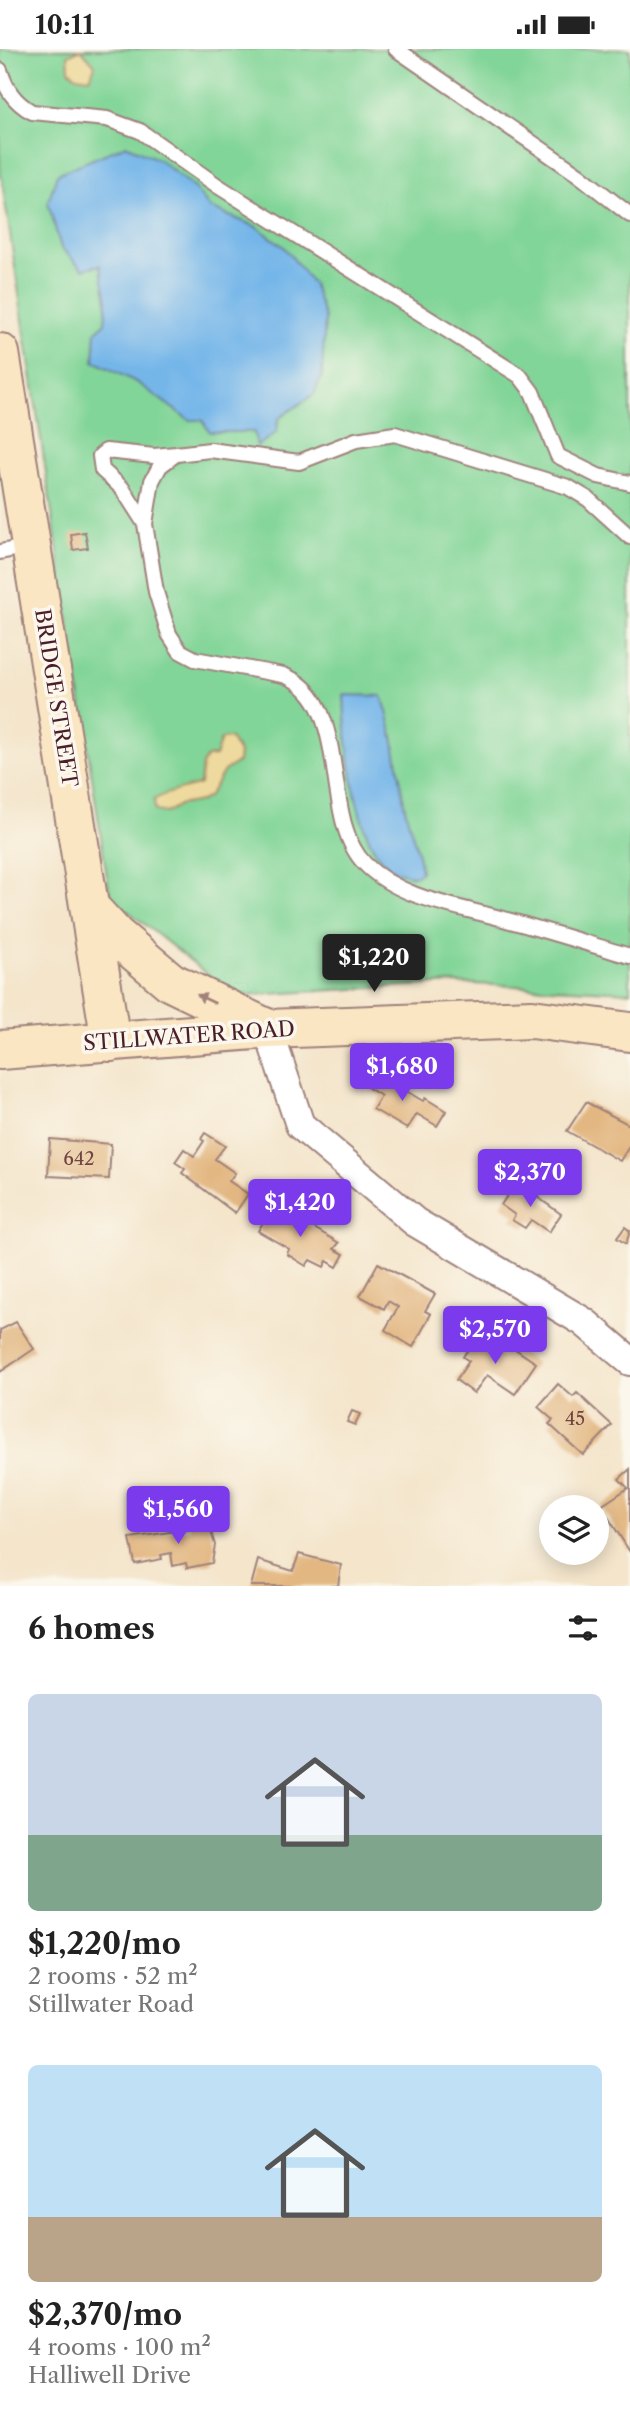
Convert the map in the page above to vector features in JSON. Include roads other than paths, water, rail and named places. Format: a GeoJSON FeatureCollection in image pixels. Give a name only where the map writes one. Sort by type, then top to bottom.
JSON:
{"type":"FeatureCollection","features":[{"type":"Feature","properties":{"kind":"main road","name":"BRIDGE STREET"},"geometry":{"type":"LineString","coordinates":[[0,353],[16,549],[90,908],[111,1042]]}},
{"type":"Feature","properties":{"kind":"main road"},"geometry":{"type":"LineString","coordinates":[[90,908],[115,935],[172,982],[268,1029]]}},
{"type":"Feature","properties":{"kind":"main road","name":"STILLWATER ROAD"},"geometry":{"type":"LineString","coordinates":[[0,1050],[268,1029],[531,1019],[630,1032]]}},
{"type":"Feature","properties":{"kind":"street"},"geometry":{"type":"LineString","coordinates":[[268,1029],[300,1125],[415,1222],[584,1322],[630,1361]]}},
{"type":"Feature","properties":{"kind":"lane"},"geometry":{"type":"LineString","coordinates":[[396,49],[579,175],[630,215]]}},
{"type":"Feature","properties":{"kind":"lane"},"geometry":{"type":"LineString","coordinates":[[0,70],[8,90],[20,106],[32,112],[125,123],[140,131],[218,186],[520,376],[532,392],[558,456],[598,476],[630,483]]}},
{"type":"Feature","properties":{"kind":"lane"},"geometry":{"type":"LineString","coordinates":[[145,524],[121,488],[102,470],[100,456],[106,450],[154,456],[210,450],[299,462],[356,440],[396,433],[568,487],[588,499],[630,537]]}},
{"type":"Feature","properties":{"kind":"lane"},"geometry":{"type":"LineString","coordinates":[[176,454],[160,466],[152,481],[145,524],[162,613],[169,634],[180,650],[195,659],[293,678],[310,694],[327,733],[338,800],[362,861],[386,883],[433,900],[630,956]]}},
{"type":"Feature","properties":{"kind":"water"},"geometry":{"type":"Polygon","coordinates":[[[126,145],[160,160],[194,188],[210,208],[257,227],[284,247],[313,284],[325,318],[322,376],[314,394],[278,419],[277,432],[257,446],[254,432],[210,432],[202,420],[189,420],[138,383],[94,361],[96,331],[105,323],[107,300],[100,265],[83,269],[61,248],[48,203],[57,174],[126,145]]]}},
{"type":"Feature","properties":{"kind":"water"},"geometry":{"type":"Polygon","coordinates":[[[344,695],[382,696],[393,738],[405,808],[420,864],[421,872],[414,876],[389,867],[377,854],[367,835],[349,761],[344,695]]]}}]}
